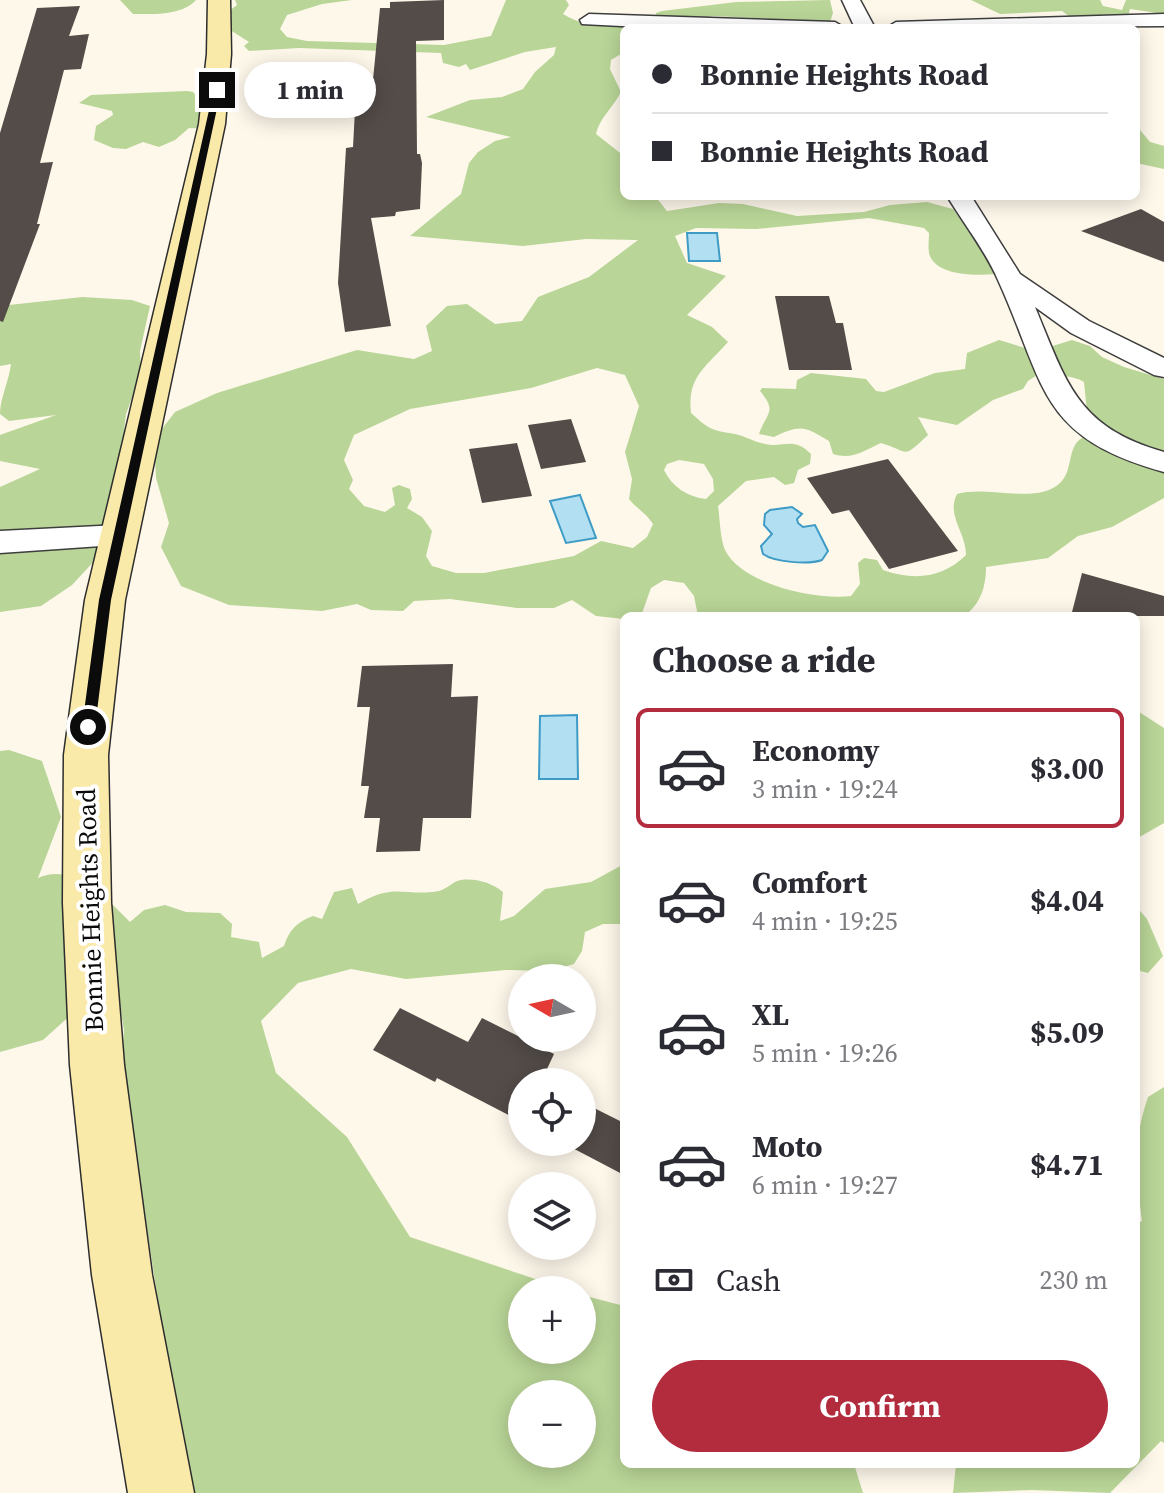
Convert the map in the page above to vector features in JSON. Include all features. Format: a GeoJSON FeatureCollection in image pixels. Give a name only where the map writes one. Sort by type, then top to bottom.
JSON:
{"type":"FeatureCollection","features":[{"type":"Feature","properties":{"kind":"street","name":"Bonnie Heights Road"},"geometry":{"type":"LineString","coordinates":[[161,1493],[122,1275],[97,1065],[87,903],[86,768],[89,714],[105,600],[212,124],[218,69],[219,0]]}},
{"type":"Feature","properties":{"kind":"street"},"geometry":{"type":"LineString","coordinates":[[851,0],[863,24]]}},
{"type":"Feature","properties":{"kind":"street"},"geometry":{"type":"LineString","coordinates":[[589,20],[712,24]]}},
{"type":"Feature","properties":{"kind":"street"},"geometry":{"type":"LineString","coordinates":[[1030,24],[1164,20]]}},
{"type":"Feature","properties":{"kind":"street"},"geometry":{"type":"LineString","coordinates":[[961,200],[1009,277],[1046,375],[1057,395],[1087,426],[1113,445],[1164,462]]}},
{"type":"Feature","properties":{"kind":"street"},"geometry":{"type":"LineString","coordinates":[[1009,277],[1080,327],[1164,369]]}},
{"type":"Feature","properties":{"kind":"street"},"geometry":{"type":"LineString","coordinates":[[0,542],[119,536]]}},
{"type":"Feature","properties":{"kind":"green space"},"geometry":{"type":"Polygon","coordinates":[[[120,0],[196,0],[183,9],[166,13],[133,14],[120,0]]]}},
{"type":"Feature","properties":{"kind":"green space"},"geometry":{"type":"Polygon","coordinates":[[[235,0],[352,0],[322,4],[287,15],[280,29],[287,37],[307,41],[444,45],[491,36],[506,0],[566,0],[569,5],[563,14],[575,20],[586,24],[620,25],[620,54],[611,60],[610,69],[620,93],[596,134],[620,153],[620,200],[658,200],[667,211],[719,203],[743,204],[797,216],[864,212],[890,205],[927,202],[953,209],[1002,273],[961,274],[940,267],[929,253],[929,233],[924,228],[869,218],[756,229],[696,228],[675,236],[687,263],[726,276],[687,315],[712,327],[728,342],[699,374],[692,390],[691,413],[716,430],[765,444],[799,445],[811,454],[810,464],[798,470],[794,483],[785,485],[774,477],[746,481],[718,506],[725,550],[747,573],[782,588],[837,597],[851,596],[860,584],[858,563],[864,558],[877,560],[883,570],[906,576],[928,575],[948,569],[966,555],[955,517],[957,494],[1026,494],[1050,489],[1065,477],[1075,445],[1086,436],[1164,464],[1164,498],[1112,527],[1078,536],[1048,558],[986,567],[981,594],[968,612],[697,612],[694,596],[684,583],[664,580],[651,588],[642,612],[620,612],[620,619],[596,616],[572,600],[554,608],[517,608],[450,599],[414,601],[403,611],[371,610],[357,604],[322,611],[229,605],[181,586],[161,547],[169,523],[156,478],[154,439],[175,412],[217,393],[357,350],[414,359],[432,351],[426,326],[447,306],[467,304],[495,324],[522,321],[538,297],[589,277],[638,240],[586,239],[523,246],[410,236],[461,194],[469,163],[478,152],[495,141],[511,137],[426,117],[470,100],[502,97],[523,89],[535,72],[554,55],[556,47],[525,52],[470,70],[466,64],[459,67],[443,63],[441,53],[299,48],[249,51],[244,46],[249,42],[227,28],[229,11],[237,5],[235,0]],[[597,368],[531,388],[410,409],[354,435],[344,460],[353,480],[349,489],[364,506],[385,512],[395,505],[392,488],[399,485],[410,489],[412,499],[407,508],[422,517],[432,531],[426,556],[432,566],[456,573],[484,573],[574,556],[601,541],[633,548],[647,537],[653,524],[629,499],[632,479],[625,452],[639,406],[625,375],[597,368]],[[679,460],[667,464],[664,470],[681,490],[706,499],[714,491],[713,479],[704,464],[679,460]]]}},
{"type":"Feature","properties":{"kind":"green space"},"geometry":{"type":"Polygon","coordinates":[[[830,0],[833,13],[830,22],[713,16],[672,22],[676,24],[626,24],[657,19],[656,13],[662,11],[736,2],[830,0]]]}},
{"type":"Feature","properties":{"kind":"green space"},"geometry":{"type":"Polygon","coordinates":[[[971,0],[1100,0],[1103,6],[1122,10],[1126,0],[1164,0],[1164,14],[1130,9],[1128,17],[1118,24],[1074,24],[1074,20],[1062,11],[1000,14],[971,0]]]}},
{"type":"Feature","properties":{"kind":"green space"},"geometry":{"type":"Polygon","coordinates":[[[187,91],[198,98],[211,97],[226,114],[215,124],[189,128],[175,140],[159,147],[143,142],[126,149],[113,148],[94,140],[96,126],[113,115],[112,111],[79,103],[91,95],[187,91]]]}},
{"type":"Feature","properties":{"kind":"green space"},"geometry":{"type":"Polygon","coordinates":[[[1140,130],[1150,142],[1164,146],[1164,169],[1140,164],[1140,130]]]}},
{"type":"Feature","properties":{"kind":"green space"},"geometry":{"type":"Polygon","coordinates":[[[82,297],[132,300],[150,306],[140,351],[141,373],[126,414],[117,487],[99,556],[72,585],[41,606],[0,612],[0,487],[40,469],[0,461],[0,435],[56,415],[9,421],[0,414],[11,364],[0,366],[0,306],[82,297]]]}},
{"type":"Feature","properties":{"kind":"green space"},"geometry":{"type":"Polygon","coordinates":[[[999,340],[1025,348],[1030,353],[1072,340],[1090,346],[1102,357],[1124,367],[1164,379],[1164,456],[1137,451],[1087,412],[1084,382],[1045,370],[1028,381],[1023,389],[993,400],[957,425],[918,417],[928,435],[906,452],[881,443],[858,454],[840,456],[833,454],[829,441],[802,428],[774,437],[759,434],[769,412],[760,391],[762,388],[796,389],[797,380],[811,373],[866,379],[876,391],[884,392],[935,373],[965,369],[967,353],[999,340]]]}},
{"type":"Feature","properties":{"kind":"green space"},"geometry":{"type":"Polygon","coordinates":[[[1140,713],[1164,728],[1164,823],[1140,837],[1140,713]]]}},
{"type":"Feature","properties":{"kind":"green space"},"geometry":{"type":"Polygon","coordinates":[[[9,750],[42,761],[61,817],[38,878],[51,874],[76,879],[100,894],[130,922],[144,910],[165,905],[186,912],[220,913],[232,924],[231,937],[259,942],[262,958],[284,946],[288,935],[302,921],[313,916],[322,919],[334,892],[352,888],[358,904],[391,892],[439,891],[458,881],[478,881],[503,892],[500,921],[514,916],[545,889],[591,882],[620,866],[620,924],[603,924],[585,932],[582,951],[574,964],[508,964],[508,970],[406,979],[351,969],[298,983],[261,1021],[276,1073],[347,1137],[410,1237],[526,1276],[508,1276],[508,1364],[596,1364],[596,1299],[620,1305],[620,1468],[855,1468],[863,1493],[187,1493],[122,1063],[124,1030],[115,975],[43,1040],[0,1052],[0,751],[9,750]]]}},
{"type":"Feature","properties":{"kind":"green space"},"geometry":{"type":"Polygon","coordinates":[[[1140,911],[1147,919],[1163,956],[1148,973],[1140,971],[1140,911]]]}},
{"type":"Feature","properties":{"kind":"green space"},"geometry":{"type":"Polygon","coordinates":[[[1164,1087],[1164,1443],[1161,1441],[1140,1462],[1140,1125],[1148,1097],[1164,1087]]]}},
{"type":"Feature","properties":{"kind":"green space"},"geometry":{"type":"Polygon","coordinates":[[[956,1468],[1135,1468],[1110,1493],[1032,1490],[953,1493],[956,1468]]]}},
{"type":"Feature","properties":{"kind":"water"},"geometry":{"type":"Polygon","coordinates":[[[687,233],[717,233],[720,261],[689,261],[687,233]]]}},
{"type":"Feature","properties":{"kind":"water"},"geometry":{"type":"Polygon","coordinates":[[[580,495],[596,538],[566,543],[550,501],[580,495]]]}},
{"type":"Feature","properties":{"kind":"water"},"geometry":{"type":"Polygon","coordinates":[[[792,507],[802,514],[797,519],[803,527],[815,525],[828,551],[822,560],[791,562],[763,554],[761,546],[772,534],[764,525],[765,514],[770,510],[792,507]]]}},
{"type":"Feature","properties":{"kind":"water"},"geometry":{"type":"Polygon","coordinates":[[[577,715],[578,779],[539,779],[540,716],[577,715]]]}},
{"type":"Feature","properties":{"kind":"building"},"geometry":{"type":"Polygon","coordinates":[[[444,0],[444,40],[416,41],[417,154],[420,154],[422,163],[420,209],[371,218],[391,326],[345,332],[338,283],[346,148],[353,147],[356,91],[372,90],[380,8],[390,8],[390,2],[444,0]]]}},
{"type":"Feature","properties":{"kind":"building"},"geometry":{"type":"Polygon","coordinates":[[[80,6],[69,36],[89,34],[81,69],[64,70],[40,163],[53,162],[37,224],[40,224],[3,322],[0,321],[0,133],[37,8],[80,6]]]}},
{"type":"Feature","properties":{"kind":"building"},"geometry":{"type":"Polygon","coordinates":[[[1141,209],[1164,222],[1164,262],[1081,231],[1141,209]]]}},
{"type":"Feature","properties":{"kind":"building"},"geometry":{"type":"Polygon","coordinates":[[[775,296],[829,296],[836,323],[843,323],[852,370],[789,370],[775,296]]]}},
{"type":"Feature","properties":{"kind":"building"},"geometry":{"type":"Polygon","coordinates":[[[571,419],[586,462],[541,469],[528,425],[571,419]]]}},
{"type":"Feature","properties":{"kind":"building"},"geometry":{"type":"Polygon","coordinates":[[[517,443],[532,496],[482,503],[469,449],[517,443]]]}},
{"type":"Feature","properties":{"kind":"building"},"geometry":{"type":"Polygon","coordinates":[[[888,459],[958,551],[889,569],[849,510],[832,514],[807,478],[888,459]]]}},
{"type":"Feature","properties":{"kind":"building"},"geometry":{"type":"Polygon","coordinates":[[[1082,573],[1164,596],[1164,616],[1140,616],[1140,612],[1072,612],[1082,573]]]}},
{"type":"Feature","properties":{"kind":"building"},"geometry":{"type":"Polygon","coordinates":[[[453,664],[451,697],[478,696],[471,818],[423,818],[420,851],[376,852],[380,818],[364,818],[369,786],[361,786],[370,707],[357,707],[362,666],[453,664]]]}},
{"type":"Feature","properties":{"kind":"building"},"geometry":{"type":"Polygon","coordinates":[[[400,1008],[468,1042],[482,1018],[508,1031],[508,1052],[554,1054],[548,1068],[508,1068],[508,1115],[437,1078],[435,1082],[373,1050],[400,1008]]]}},
{"type":"Feature","properties":{"kind":"building"},"geometry":{"type":"Polygon","coordinates":[[[596,1109],[620,1121],[620,1173],[588,1156],[596,1156],[596,1109]]]}},
{"type":"Feature","properties":{"kind":"route"},"geometry":{"type":"LineString","coordinates":[[88,727],[105,600],[212,124],[217,90]]}}]}
